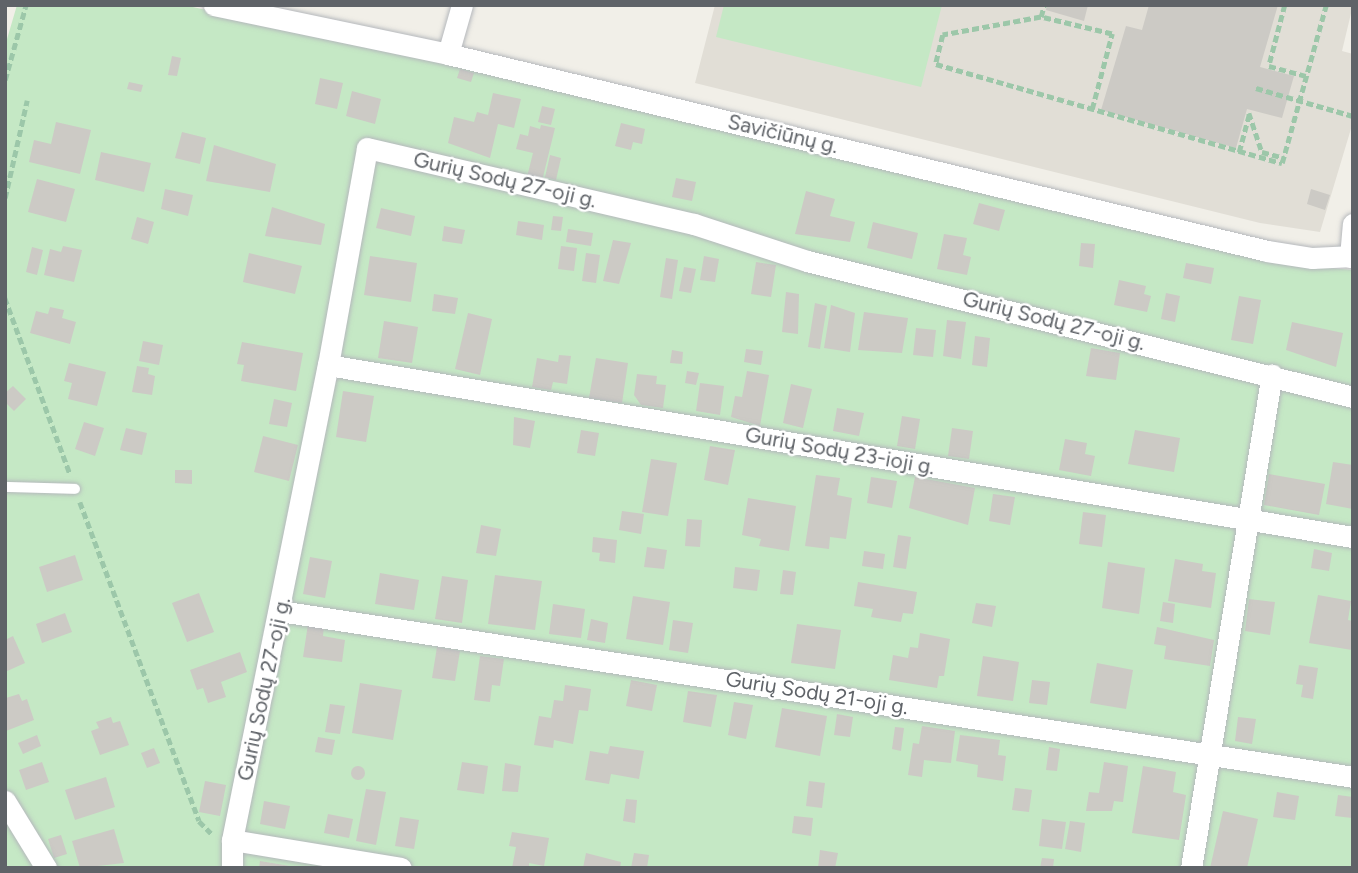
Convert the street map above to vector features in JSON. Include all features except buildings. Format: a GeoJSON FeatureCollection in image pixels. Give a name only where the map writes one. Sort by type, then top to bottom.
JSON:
{"type":"FeatureCollection","features":[{"type":"Feature","properties":{"kind":"street","name":"Savičiūnų g."},"geometry":{"type":"LineString","coordinates":[[214,5],[447,54],[1267,251],[1312,258],[1352,256]]}},
{"type":"Feature","properties":{"kind":"street"},"geometry":{"type":"LineString","coordinates":[[447,54],[462,5]]}},
{"type":"Feature","properties":{"kind":"street","name":"Gurių Sodų 27-oji g."},"geometry":{"type":"LineString","coordinates":[[232,868],[232,840],[328,365],[367,148],[694,224],[807,261],[1353,397]]}},
{"type":"Feature","properties":{"kind":"street"},"geometry":{"type":"LineString","coordinates":[[1352,256],[1353,224]]}},
{"type":"Feature","properties":{"kind":"street","name":"Gurių Sodų 23-ioji g."},"geometry":{"type":"LineString","coordinates":[[328,365],[1353,537]]}},
{"type":"Feature","properties":{"kind":"street"},"geometry":{"type":"LineString","coordinates":[[1191,868],[1272,375]]}},
{"type":"Feature","properties":{"kind":"street","name":"Gurių Sodų 21-oji g."},"geometry":{"type":"LineString","coordinates":[[280,611],[1353,777]]}},
{"type":"Feature","properties":{"kind":"street"},"geometry":{"type":"LineString","coordinates":[[5,801],[46,868]]}},
{"type":"Feature","properties":{"kind":"street"},"geometry":{"type":"LineString","coordinates":[[232,840],[401,868]]}},
{"type":"Feature","properties":{"kind":"lane"},"geometry":{"type":"LineString","coordinates":[[5,487],[75,489]]}},
{"type":"Feature","properties":{"kind":"path"},"geometry":{"type":"LineString","coordinates":[[5,79],[26,5]]}},
{"type":"Feature","properties":{"kind":"path"},"geometry":{"type":"LineString","coordinates":[[1041,17],[1044,5]]}},
{"type":"Feature","properties":{"kind":"path"},"geometry":{"type":"LineString","coordinates":[[1285,5],[1269,66],[1306,76]]}},
{"type":"Feature","properties":{"kind":"path"},"geometry":{"type":"LineString","coordinates":[[1092,109],[1112,34],[1041,17],[943,34],[936,64],[1239,152],[1282,163],[1326,5]]}},
{"type":"Feature","properties":{"kind":"path"},"geometry":{"type":"LineString","coordinates":[[1256,88],[1353,116]]}},
{"type":"Feature","properties":{"kind":"path"},"geometry":{"type":"LineString","coordinates":[[5,198],[27,100]]}},
{"type":"Feature","properties":{"kind":"path"},"geometry":{"type":"LineString","coordinates":[[1239,152],[1249,113],[1262,152],[1284,158]]}},
{"type":"Feature","properties":{"kind":"path"},"geometry":{"type":"LineString","coordinates":[[5,298],[199,821],[216,837],[232,840]]}},
{"type":"Feature","properties":{"kind":"shaded area"},"geometry":{"type":"Polygon","coordinates":[[[715,5],[1353,5],[1342,51],[1353,54],[1353,122],[1320,232],[1260,223],[695,83],[715,5]]]}},
{"type":"Feature","properties":{"kind":"green space"},"geometry":{"type":"Polygon","coordinates":[[[17,5],[184,5],[685,118],[1272,263],[1353,270],[1353,868],[5,868],[5,46],[17,5]]]}},
{"type":"Feature","properties":{"kind":"green space"},"geometry":{"type":"Polygon","coordinates":[[[724,5],[942,5],[921,87],[716,37],[724,5]]]}}]}
